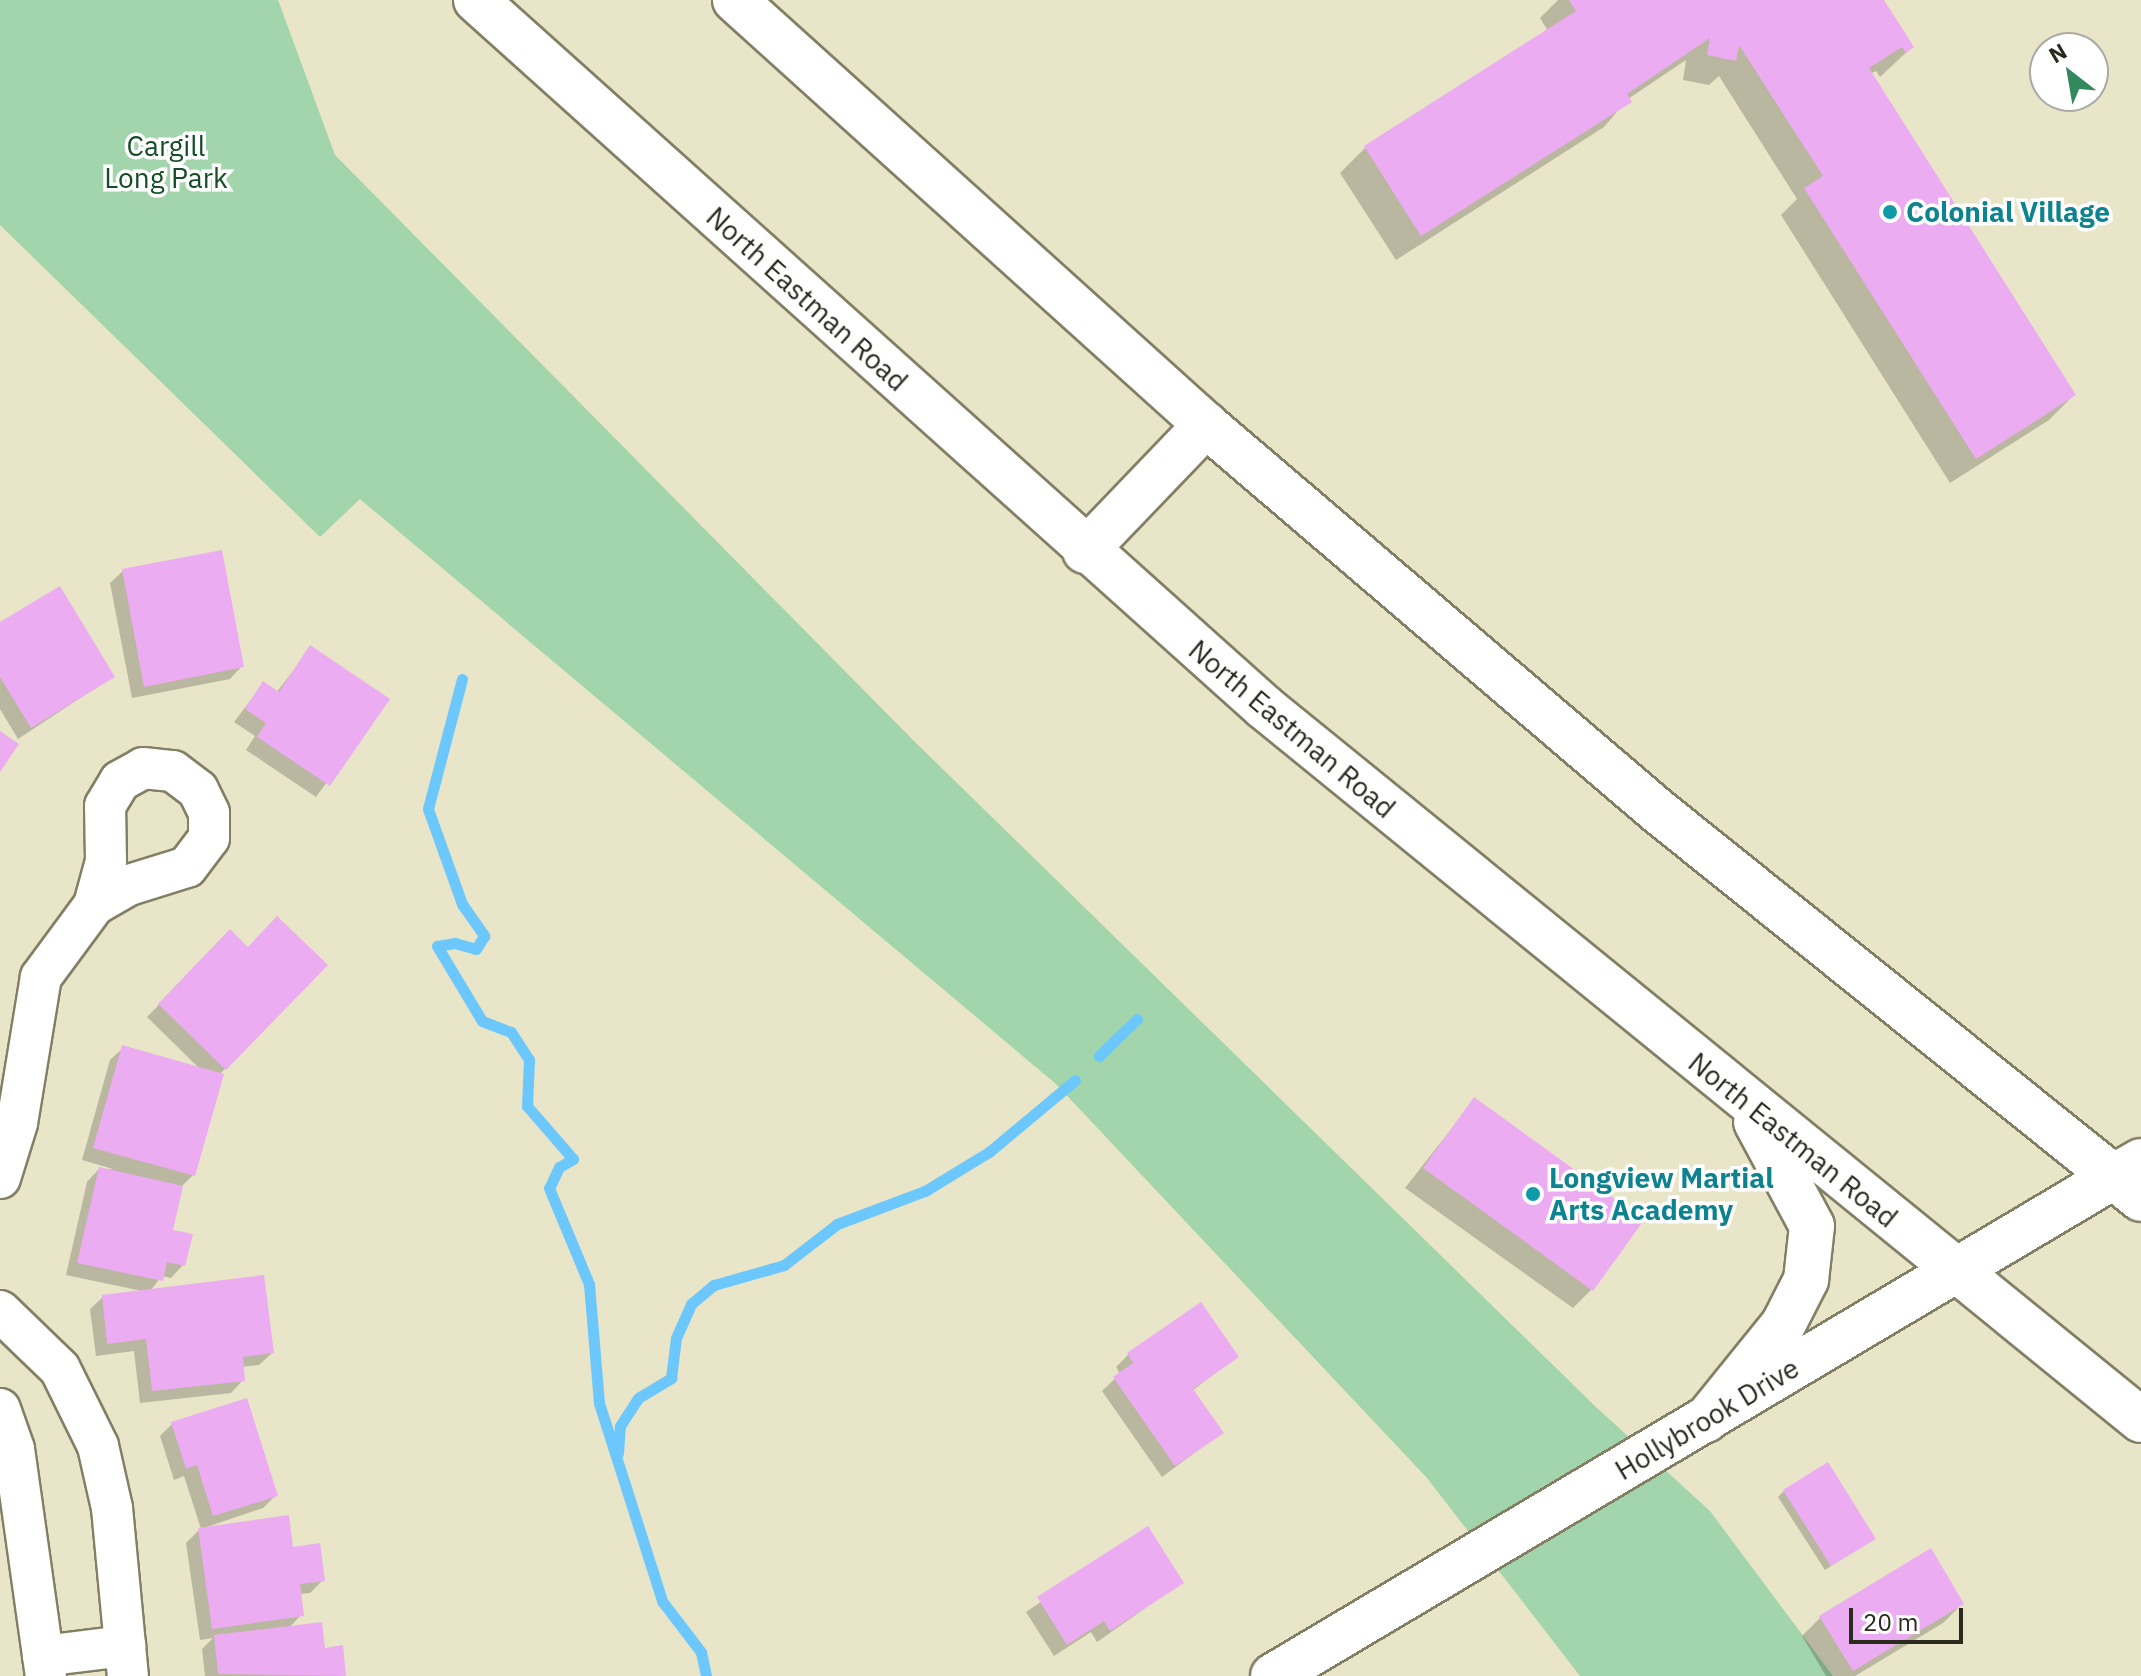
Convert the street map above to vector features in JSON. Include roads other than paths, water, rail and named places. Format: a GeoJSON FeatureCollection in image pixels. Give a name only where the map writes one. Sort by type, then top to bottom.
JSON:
{"type":"FeatureCollection","features":[{"type":"Feature","properties":{"kind":"main road","name":"North Eastman Road"},"geometry":{"type":"LineString","coordinates":[[476,0],[1085,551],[1300,738],[2141,1420]]}},
{"type":"Feature","properties":{"kind":"main road"},"geometry":{"type":"LineString","coordinates":[[735,0],[1206,425],[1659,812],[2132,1179]]}},
{"type":"Feature","properties":{"kind":"main road"},"geometry":{"type":"LineString","coordinates":[[1085,551],[1206,425]]}},
{"type":"Feature","properties":{"kind":"main road"},"geometry":{"type":"LineString","coordinates":[[1706,1420],[1799,1301],[1811,1248],[1812,1226],[1801,1198],[1743,1100]]}},
{"type":"Feature","properties":{"kind":"main road","name":"Hollybrook Drive"},"geometry":{"type":"LineString","coordinates":[[1273,1676],[1956,1269],[2132,1179]]}},
{"type":"Feature","properties":{"kind":"street"},"geometry":{"type":"LineString","coordinates":[[0,1178],[17,1123],[41,977],[94,905]]}},
{"type":"Feature","properties":{"kind":"street"},"geometry":{"type":"LineString","coordinates":[[0,1311],[60,1369],[98,1446],[110,1497],[126,1661],[45,1666],[14,1449],[0,1409]]}},
{"type":"Feature","properties":{"kind":"waterway"},"geometry":{"type":"LineString","coordinates":[[462,679],[428,809],[462,904],[484,936],[476,949],[455,943],[437,946],[482,1021],[511,1032],[529,1060],[527,1106],[573,1159],[559,1167],[549,1188],[589,1284],[599,1403],[662,1601],[701,1652],[706,1676]]}},
{"type":"Feature","properties":{"kind":"waterway"},"geometry":{"type":"LineString","coordinates":[[1099,1056],[1137,1019]]}},
{"type":"Feature","properties":{"kind":"waterway"},"geometry":{"type":"LineString","coordinates":[[618,1453],[620,1426],[638,1398],[671,1378],[676,1338],[691,1304],[714,1285],[784,1265],[837,1224],[925,1191],[989,1152],[1075,1080]]}},
{"type":"Feature","properties":{"kind":"place","name":"Colonial Village"},"geometry":{"type":"Point","coordinates":[1890,212]}},
{"type":"Feature","properties":{"kind":"place","name":"Longview Martial Arts Academy"},"geometry":{"type":"Point","coordinates":[1533,1194]}},
{"type":"Feature","properties":{"kind":"park label","name":"Cargill Long Park"},"geometry":{"type":"Point","coordinates":[166,162]}}]}
